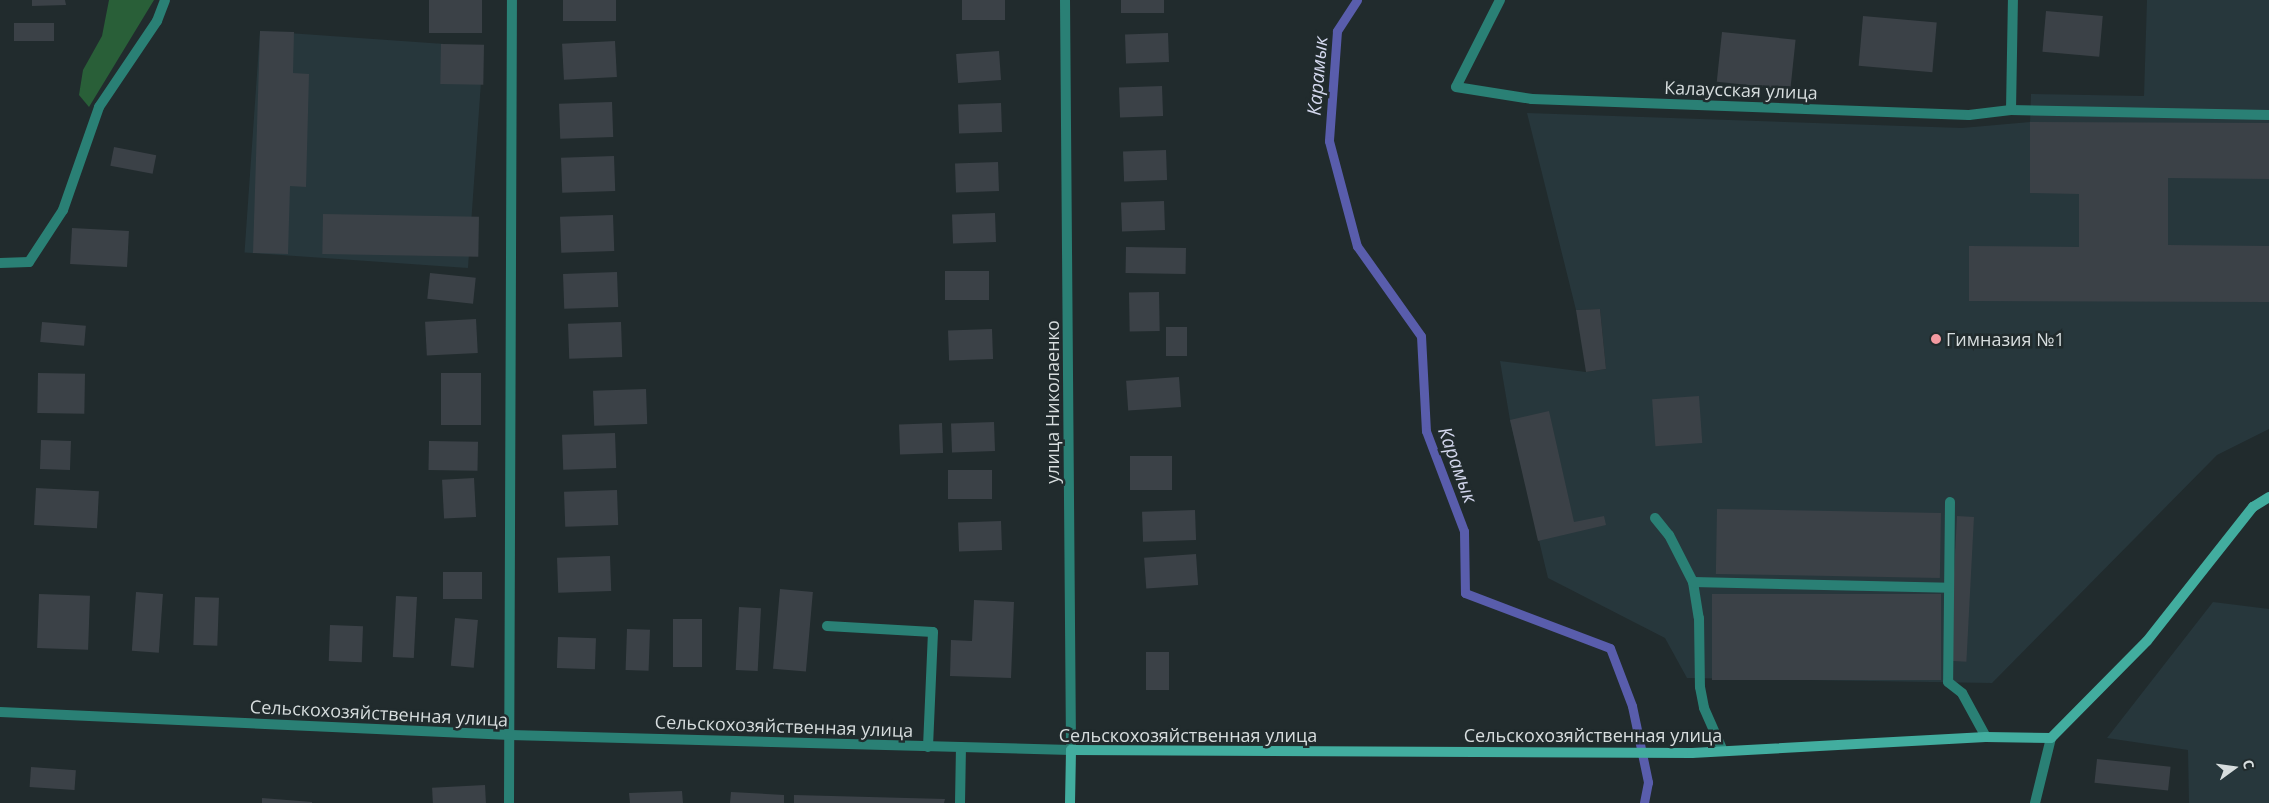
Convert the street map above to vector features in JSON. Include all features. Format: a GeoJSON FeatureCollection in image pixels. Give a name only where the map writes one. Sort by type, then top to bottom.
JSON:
{"type":"FeatureCollection","features":[{"type":"Feature","properties":{"kind":"main road"},"geometry":{"type":"LineString","coordinates":[[2051,738],[2147,641],[2253,507],[2269,497]]}},
{"type":"Feature","properties":{"kind":"main road","name":"Сельскохозяйственная улица"},"geometry":{"type":"LineString","coordinates":[[1071,750],[1692,753],[1986,737],[2051,738]]}},
{"type":"Feature","properties":{"kind":"main road","name":"улица Николаенко"},"geometry":{"type":"LineString","coordinates":[[1070,803],[1071,750]]}},
{"type":"Feature","properties":{"kind":"street"},"geometry":{"type":"LineString","coordinates":[[0,262],[29,262],[63,210],[99,107],[156,21],[165,0]]}},
{"type":"Feature","properties":{"kind":"street"},"geometry":{"type":"LineString","coordinates":[[510,803],[512,0]]}},
{"type":"Feature","properties":{"kind":"street","name":"улица Николаенко"},"geometry":{"type":"LineString","coordinates":[[1065,0],[1071,750]]}},
{"type":"Feature","properties":{"kind":"street","name":"Калаусская улица"},"geometry":{"type":"LineString","coordinates":[[1500,0],[1456,86],[1532,99],[1969,115],[2011,110]]}},
{"type":"Feature","properties":{"kind":"street"},"geometry":{"type":"LineString","coordinates":[[2013,0],[2011,110],[2269,115]]}},
{"type":"Feature","properties":{"kind":"street"},"geometry":{"type":"LineString","coordinates":[[1950,502],[1948,682],[1962,693],[1986,737]]}},
{"type":"Feature","properties":{"kind":"street"},"geometry":{"type":"LineString","coordinates":[[1655,518],[1669,535],[1693,582],[1699,618],[1700,687],[1704,708],[1723,751]]}},
{"type":"Feature","properties":{"kind":"street"},"geometry":{"type":"LineString","coordinates":[[1693,582],[1949,588]]}},
{"type":"Feature","properties":{"kind":"street"},"geometry":{"type":"LineString","coordinates":[[827,626],[933,632],[928,746]]}},
{"type":"Feature","properties":{"kind":"street","name":"Сельскохозяйственная улица"},"geometry":{"type":"LineString","coordinates":[[0,712],[510,735],[1071,750]]}},
{"type":"Feature","properties":{"kind":"street"},"geometry":{"type":"LineString","coordinates":[[2035,803],[2051,738]]}},
{"type":"Feature","properties":{"kind":"street"},"geometry":{"type":"LineString","coordinates":[[960,803],[961,747]]}},
{"type":"Feature","properties":{"kind":"shaded area","name":"Гимназия №1"},"geometry":{"type":"Polygon","coordinates":[[[2147,0],[2269,0],[2269,429],[2217,455],[1992,683],[1687,678],[1665,638],[1548,578],[1510,420],[1500,361],[1586,372],[1606,369],[1600,309],[1576,310],[1527,113],[1962,128],[2030,122],[2031,94],[2144,96],[2147,0]]]}},
{"type":"Feature","properties":{"kind":"shaded area"},"geometry":{"type":"Polygon","coordinates":[[[260,31],[483,47],[468,268],[245,252],[260,31]]]}},
{"type":"Feature","properties":{"kind":"shaded area"},"geometry":{"type":"Polygon","coordinates":[[[2213,602],[2269,609],[2269,803],[2189,803],[2188,750],[2107,738],[2213,602]]]}},
{"type":"Feature","properties":{"kind":"green space"},"geometry":{"type":"Polygon","coordinates":[[[109,0],[154,0],[89,107],[79,95],[83,70],[102,36],[109,0]]]}},
{"type":"Feature","properties":{"kind":"building"},"geometry":{"type":"Polygon","coordinates":[[[32,0],[65,0],[66,5],[32,6],[32,0]]]}},
{"type":"Feature","properties":{"kind":"building"},"geometry":{"type":"Polygon","coordinates":[[[429,0],[482,0],[482,33],[429,33],[429,0]]]}},
{"type":"Feature","properties":{"kind":"building"},"geometry":{"type":"Polygon","coordinates":[[[563,0],[616,0],[616,21],[563,21],[563,0]]]}},
{"type":"Feature","properties":{"kind":"building"},"geometry":{"type":"Polygon","coordinates":[[[962,0],[1005,0],[1005,20],[962,20],[962,0]]]}},
{"type":"Feature","properties":{"kind":"building"},"geometry":{"type":"Polygon","coordinates":[[[1121,0],[1164,0],[1164,13],[1121,13],[1121,0]]]}},
{"type":"Feature","properties":{"kind":"building"},"geometry":{"type":"Polygon","coordinates":[[[2046,11],[2103,16],[2099,57],[2042,52],[2046,11]]]}},
{"type":"Feature","properties":{"kind":"building"},"geometry":{"type":"Polygon","coordinates":[[[1863,16],[1937,22],[1932,72],[1859,66],[1863,16]]]}},
{"type":"Feature","properties":{"kind":"building"},"geometry":{"type":"Polygon","coordinates":[[[14,23],[54,23],[54,41],[14,41],[14,23]]]}},
{"type":"Feature","properties":{"kind":"building"},"geometry":{"type":"Polygon","coordinates":[[[260,31],[294,32],[293,73],[309,74],[306,187],[290,186],[288,254],[253,253],[260,31]]]}},
{"type":"Feature","properties":{"kind":"building"},"geometry":{"type":"Polygon","coordinates":[[[1722,32],[1796,40],[1790,89],[1717,82],[1722,32]]]}},
{"type":"Feature","properties":{"kind":"building"},"geometry":{"type":"Polygon","coordinates":[[[1168,33],[1169,62],[1126,63],[1125,35],[1168,33]]]}},
{"type":"Feature","properties":{"kind":"building"},"geometry":{"type":"Polygon","coordinates":[[[615,41],[617,77],[564,80],[562,44],[615,41]]]}},
{"type":"Feature","properties":{"kind":"building"},"geometry":{"type":"Polygon","coordinates":[[[441,44],[484,45],[483,85],[440,84],[441,44]]]}},
{"type":"Feature","properties":{"kind":"building"},"geometry":{"type":"Polygon","coordinates":[[[999,51],[1001,80],[958,83],[956,54],[999,51]]]}},
{"type":"Feature","properties":{"kind":"building"},"geometry":{"type":"Polygon","coordinates":[[[1162,86],[1163,116],[1120,117],[1119,88],[1162,86]]]}},
{"type":"Feature","properties":{"kind":"building"},"geometry":{"type":"Polygon","coordinates":[[[612,102],[613,137],[560,139],[559,104],[612,102]]]}},
{"type":"Feature","properties":{"kind":"building"},"geometry":{"type":"Polygon","coordinates":[[[1001,103],[1002,132],[959,133],[958,105],[1001,103]]]}},
{"type":"Feature","properties":{"kind":"building"},"geometry":{"type":"Polygon","coordinates":[[[2030,122],[2269,123],[2269,179],[2168,178],[2168,245],[2269,246],[2269,302],[1969,301],[1969,246],[2079,247],[2079,194],[2030,193],[2030,122]]]}},
{"type":"Feature","properties":{"kind":"building"},"geometry":{"type":"Polygon","coordinates":[[[114,147],[156,155],[153,174],[110,166],[114,147]]]}},
{"type":"Feature","properties":{"kind":"building"},"geometry":{"type":"Polygon","coordinates":[[[1166,150],[1167,180],[1124,181],[1123,152],[1166,150]]]}},
{"type":"Feature","properties":{"kind":"building"},"geometry":{"type":"Polygon","coordinates":[[[614,156],[615,191],[562,193],[561,158],[614,156]]]}},
{"type":"Feature","properties":{"kind":"building"},"geometry":{"type":"Polygon","coordinates":[[[998,162],[999,191],[956,192],[955,164],[998,162]]]}},
{"type":"Feature","properties":{"kind":"building"},"geometry":{"type":"Polygon","coordinates":[[[1164,201],[1165,230],[1122,231],[1121,203],[1164,201]]]}},
{"type":"Feature","properties":{"kind":"building"},"geometry":{"type":"Polygon","coordinates":[[[995,213],[996,242],[953,243],[952,215],[995,213]]]}},
{"type":"Feature","properties":{"kind":"building"},"geometry":{"type":"Polygon","coordinates":[[[323,214],[479,217],[478,257],[322,254],[323,214]]]}},
{"type":"Feature","properties":{"kind":"building"},"geometry":{"type":"Polygon","coordinates":[[[613,215],[614,251],[561,253],[560,217],[613,215]]]}},
{"type":"Feature","properties":{"kind":"building"},"geometry":{"type":"Polygon","coordinates":[[[72,228],[129,231],[127,267],[70,264],[72,228]]]}},
{"type":"Feature","properties":{"kind":"building"},"geometry":{"type":"Polygon","coordinates":[[[1126,247],[1186,248],[1186,274],[1126,273],[1126,247]]]}},
{"type":"Feature","properties":{"kind":"building"},"geometry":{"type":"Polygon","coordinates":[[[945,271],[989,271],[989,300],[945,300],[945,271]]]}},
{"type":"Feature","properties":{"kind":"building"},"geometry":{"type":"Polygon","coordinates":[[[617,272],[618,307],[564,309],[563,274],[617,272]]]}},
{"type":"Feature","properties":{"kind":"building"},"geometry":{"type":"Polygon","coordinates":[[[430,273],[476,278],[473,304],[427,299],[430,273]]]}},
{"type":"Feature","properties":{"kind":"building"},"geometry":{"type":"Polygon","coordinates":[[[1159,292],[1160,331],[1130,332],[1129,293],[1159,292]]]}},
{"type":"Feature","properties":{"kind":"building"},"geometry":{"type":"Polygon","coordinates":[[[1600,309],[1606,369],[1586,372],[1576,310],[1600,309]]]}},
{"type":"Feature","properties":{"kind":"building"},"geometry":{"type":"Polygon","coordinates":[[[476,319],[478,353],[427,356],[425,322],[476,319]]]}},
{"type":"Feature","properties":{"kind":"building"},"geometry":{"type":"Polygon","coordinates":[[[42,322],[86,326],[84,346],[40,342],[42,322]]]}},
{"type":"Feature","properties":{"kind":"building"},"geometry":{"type":"Polygon","coordinates":[[[621,322],[622,357],[569,359],[568,324],[621,322]]]}},
{"type":"Feature","properties":{"kind":"building"},"geometry":{"type":"Polygon","coordinates":[[[1166,327],[1187,327],[1187,356],[1166,356],[1166,327]]]}},
{"type":"Feature","properties":{"kind":"building"},"geometry":{"type":"Polygon","coordinates":[[[992,329],[993,359],[949,361],[948,331],[992,329]]]}},
{"type":"Feature","properties":{"kind":"building"},"geometry":{"type":"Polygon","coordinates":[[[38,373],[85,374],[84,414],[37,413],[38,373]]]}},
{"type":"Feature","properties":{"kind":"building"},"geometry":{"type":"Polygon","coordinates":[[[441,373],[481,373],[481,425],[441,425],[441,373]]]}},
{"type":"Feature","properties":{"kind":"building"},"geometry":{"type":"Polygon","coordinates":[[[1179,377],[1181,407],[1128,411],[1126,381],[1179,377]]]}},
{"type":"Feature","properties":{"kind":"building"},"geometry":{"type":"Polygon","coordinates":[[[646,389],[647,424],[594,426],[593,391],[646,389]]]}},
{"type":"Feature","properties":{"kind":"building"},"geometry":{"type":"Polygon","coordinates":[[[1699,396],[1702,443],[1655,446],[1652,399],[1699,396]]]}},
{"type":"Feature","properties":{"kind":"building"},"geometry":{"type":"Polygon","coordinates":[[[1549,411],[1574,522],[1604,516],[1606,525],[1538,541],[1510,420],[1549,411]]]}},
{"type":"Feature","properties":{"kind":"building"},"geometry":{"type":"Polygon","coordinates":[[[994,422],[995,451],[952,452],[951,424],[994,422]]]}},
{"type":"Feature","properties":{"kind":"building"},"geometry":{"type":"Polygon","coordinates":[[[942,423],[943,453],[900,454],[899,425],[942,423]]]}},
{"type":"Feature","properties":{"kind":"building"},"geometry":{"type":"Polygon","coordinates":[[[615,433],[616,468],[563,470],[562,435],[615,433]]]}},
{"type":"Feature","properties":{"kind":"building"},"geometry":{"type":"Polygon","coordinates":[[[41,440],[71,441],[70,470],[40,469],[41,440]]]}},
{"type":"Feature","properties":{"kind":"building"},"geometry":{"type":"Polygon","coordinates":[[[429,441],[478,442],[477,471],[428,470],[429,441]]]}},
{"type":"Feature","properties":{"kind":"building"},"geometry":{"type":"Polygon","coordinates":[[[1130,456],[1172,456],[1172,490],[1130,490],[1130,456]]]}},
{"type":"Feature","properties":{"kind":"building"},"geometry":{"type":"Polygon","coordinates":[[[948,470],[992,470],[992,499],[948,499],[948,470]]]}},
{"type":"Feature","properties":{"kind":"building"},"geometry":{"type":"Polygon","coordinates":[[[474,478],[476,517],[444,519],[442,480],[474,478]]]}},
{"type":"Feature","properties":{"kind":"building"},"geometry":{"type":"Polygon","coordinates":[[[36,488],[99,491],[97,528],[34,525],[36,488]]]}},
{"type":"Feature","properties":{"kind":"building"},"geometry":{"type":"Polygon","coordinates":[[[617,490],[618,525],[565,527],[564,492],[617,490]]]}},
{"type":"Feature","properties":{"kind":"building"},"geometry":{"type":"Polygon","coordinates":[[[1717,509],[1941,513],[1940,578],[1716,574],[1717,509]]]}},
{"type":"Feature","properties":{"kind":"building"},"geometry":{"type":"Polygon","coordinates":[[[1195,510],[1196,540],[1143,542],[1142,512],[1195,510]]]}},
{"type":"Feature","properties":{"kind":"building"},"geometry":{"type":"Polygon","coordinates":[[[1957,516],[1974,517],[1966,662],[1949,661],[1957,516]]]}},
{"type":"Feature","properties":{"kind":"building"},"geometry":{"type":"Polygon","coordinates":[[[1001,521],[1002,550],[959,551],[958,523],[1001,521]]]}},
{"type":"Feature","properties":{"kind":"building"},"geometry":{"type":"Polygon","coordinates":[[[1196,554],[1198,585],[1146,589],[1144,558],[1196,554]]]}},
{"type":"Feature","properties":{"kind":"building"},"geometry":{"type":"Polygon","coordinates":[[[610,556],[611,591],[558,593],[557,558],[610,556]]]}},
{"type":"Feature","properties":{"kind":"building"},"geometry":{"type":"Polygon","coordinates":[[[443,572],[482,572],[482,599],[443,599],[443,572]]]}},
{"type":"Feature","properties":{"kind":"building"},"geometry":{"type":"Polygon","coordinates":[[[780,589],[813,592],[806,672],[773,669],[780,589]]]}},
{"type":"Feature","properties":{"kind":"building"},"geometry":{"type":"Polygon","coordinates":[[[136,592],[163,594],[159,653],[132,651],[136,592]]]}},
{"type":"Feature","properties":{"kind":"building"},"geometry":{"type":"Polygon","coordinates":[[[39,594],[90,596],[88,650],[37,648],[39,594]]]}},
{"type":"Feature","properties":{"kind":"building"},"geometry":{"type":"Polygon","coordinates":[[[1712,594],[1941,594],[1941,680],[1712,680],[1712,594]]]}},
{"type":"Feature","properties":{"kind":"building"},"geometry":{"type":"Polygon","coordinates":[[[396,596],[417,597],[414,658],[393,657],[396,596]]]}},
{"type":"Feature","properties":{"kind":"building"},"geometry":{"type":"Polygon","coordinates":[[[195,597],[219,598],[217,646],[193,645],[195,597]]]}},
{"type":"Feature","properties":{"kind":"building"},"geometry":{"type":"Polygon","coordinates":[[[974,600],[1014,602],[1011,678],[950,676],[951,640],[972,641],[974,600]]]}},
{"type":"Feature","properties":{"kind":"building"},"geometry":{"type":"Polygon","coordinates":[[[739,607],[761,608],[758,671],[736,670],[739,607]]]}},
{"type":"Feature","properties":{"kind":"building"},"geometry":{"type":"Polygon","coordinates":[[[455,618],[478,620],[474,668],[451,666],[455,618]]]}},
{"type":"Feature","properties":{"kind":"building"},"geometry":{"type":"Polygon","coordinates":[[[673,619],[702,619],[702,667],[673,667],[673,619]]]}},
{"type":"Feature","properties":{"kind":"building"},"geometry":{"type":"Polygon","coordinates":[[[330,625],[363,626],[362,662],[329,661],[330,625]]]}},
{"type":"Feature","properties":{"kind":"building"},"geometry":{"type":"Polygon","coordinates":[[[627,629],[650,630],[649,671],[626,670],[627,629]]]}},
{"type":"Feature","properties":{"kind":"building"},"geometry":{"type":"Polygon","coordinates":[[[558,637],[596,638],[595,669],[557,668],[558,637]]]}},
{"type":"Feature","properties":{"kind":"building"},"geometry":{"type":"Polygon","coordinates":[[[1146,652],[1169,652],[1169,690],[1146,690],[1146,652]]]}},
{"type":"Feature","properties":{"kind":"building"},"geometry":{"type":"Polygon","coordinates":[[[2097,759],[2171,767],[2168,791],[2094,783],[2097,759]]]}},
{"type":"Feature","properties":{"kind":"building"},"geometry":{"type":"Polygon","coordinates":[[[31,767],[76,770],[74,790],[30,787],[31,767]]]}},
{"type":"Feature","properties":{"kind":"building"},"geometry":{"type":"Polygon","coordinates":[[[485,785],[486,803],[433,803],[432,788],[485,785]]]}},
{"type":"Feature","properties":{"kind":"building"},"geometry":{"type":"Polygon","coordinates":[[[682,791],[683,803],[630,803],[629,793],[682,791]]]}},
{"type":"Feature","properties":{"kind":"building"},"geometry":{"type":"Polygon","coordinates":[[[731,792],[784,795],[784,803],[730,803],[731,792]]]}},
{"type":"Feature","properties":{"kind":"building"},"geometry":{"type":"Polygon","coordinates":[[[794,795],[945,799],[944,803],[794,803],[794,795]]]}},
{"type":"Feature","properties":{"kind":"building"},"geometry":{"type":"Polygon","coordinates":[[[262,798],[312,802],[312,803],[262,803],[262,798]]]}},
{"type":"Feature","properties":{"kind":"waterway","name":"Карамык"},"geometry":{"type":"LineString","coordinates":[[1357,0],[1337,31],[1329,141],[1357,246],[1421,336],[1426,431],[1464,531],[1465,593],[1610,648],[1632,706],[1648,782],[1644,803]]}},
{"type":"Feature","properties":{"kind":"place","name":"Гимназия №1"},"geometry":{"type":"Point","coordinates":[1936,339]}}]}
